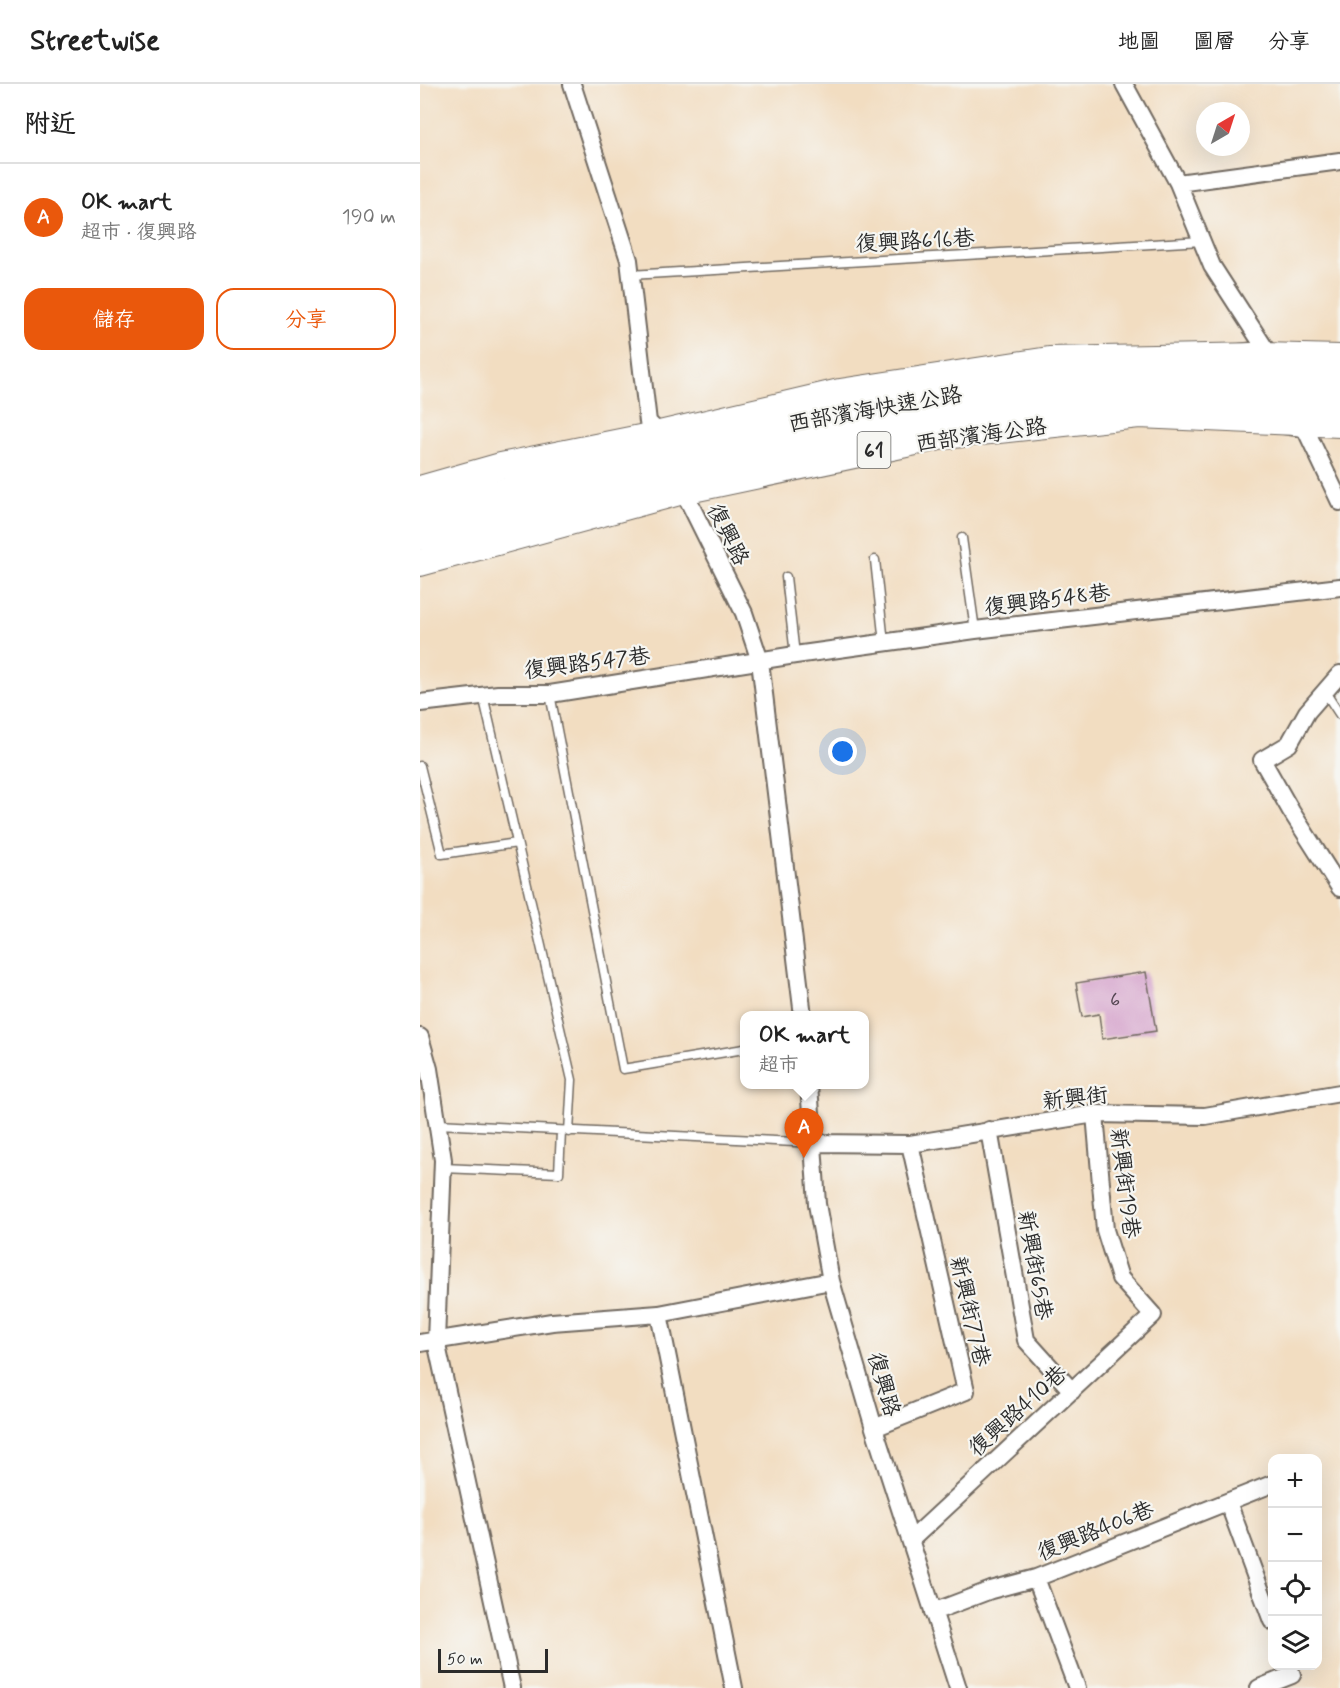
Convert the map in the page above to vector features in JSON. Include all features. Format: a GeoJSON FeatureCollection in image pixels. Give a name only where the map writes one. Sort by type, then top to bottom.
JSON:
{"type":"FeatureCollection","features":[{"type":"Feature","properties":{"kind":"highway"},"geometry":{"type":"LineString","coordinates":[[1118,386],[1265,356]]}},
{"type":"Feature","properties":{"kind":"highway","name":"西部濱海快速公路"},"geometry":{"type":"LineString","coordinates":[[420,514],[671,462],[907,424],[1118,386],[1340,379]]}},
{"type":"Feature","properties":{"kind":"highway"},"geometry":{"type":"LineString","coordinates":[[1118,386],[1302,422]]}},
{"type":"Feature","properties":{"kind":"highway","name":"西部濱海快速公路"},"geometry":{"type":"LineString","coordinates":[[1118,386],[1340,402]]}},
{"type":"Feature","properties":{"kind":"highway","name":"西部濱海快速公路"},"geometry":{"type":"LineString","coordinates":[[420,536],[671,462]]}},
{"type":"Feature","properties":{"kind":"main road","name":"西部濱海公路"},"geometry":{"type":"LineString","coordinates":[[420,563],[840,392],[1049,360],[1265,356],[1340,358]]}},
{"type":"Feature","properties":{"kind":"main road","name":"西部濱海公路"},"geometry":{"type":"LineString","coordinates":[[420,489],[501,466],[671,462],[1139,415],[1340,424]]}},
{"type":"Feature","properties":{"kind":"street","name":"復興路"},"geometry":{"type":"LineString","coordinates":[[572,84],[629,260],[648,422],[671,462],[744,613],[760,661],[802,1011]]}},
{"type":"Feature","properties":{"kind":"street"},"geometry":{"type":"LineString","coordinates":[[1124,84],[1178,183],[1212,266],[1265,356]]}},
{"type":"Feature","properties":{"kind":"street"},"geometry":{"type":"LineString","coordinates":[[1178,183],[1340,161]]}},
{"type":"Feature","properties":{"kind":"street"},"geometry":{"type":"LineString","coordinates":[[1302,422],[1340,502]]}},
{"type":"Feature","properties":{"kind":"street","name":"復興路548巷"},"geometry":{"type":"LineString","coordinates":[[760,661],[975,630],[1340,587]]}},
{"type":"Feature","properties":{"kind":"street","name":"復興路547巷"},"geometry":{"type":"LineString","coordinates":[[420,703],[483,695],[550,693],[760,661]]}},
{"type":"Feature","properties":{"kind":"street"},"geometry":{"type":"LineString","coordinates":[[1340,674],[1307,712],[1289,744],[1262,760],[1340,888]]}},
{"type":"Feature","properties":{"kind":"street"},"geometry":{"type":"LineString","coordinates":[[420,1037],[438,1124],[443,1168],[428,1342],[512,1688]]}},
{"type":"Feature","properties":{"kind":"street","name":"復興路"},"geometry":{"type":"LineString","coordinates":[[810,1089],[815,1143],[817,1204],[831,1281],[874,1428],[912,1539],[958,1688]]}},
{"type":"Feature","properties":{"kind":"street","name":"新興街"},"geometry":{"type":"LineString","coordinates":[[815,1143],[910,1144],[1095,1114],[1205,1116],[1340,1093]]}},
{"type":"Feature","properties":{"kind":"street","name":"新興街19巷"},"geometry":{"type":"LineString","coordinates":[[1095,1114],[1105,1230],[1120,1278],[1153,1315]]}},
{"type":"Feature","properties":{"kind":"street","name":"新興街65巷"},"geometry":{"type":"LineString","coordinates":[[989,1130],[1026,1340],[1072,1391]]}},
{"type":"Feature","properties":{"kind":"street","name":"新興街77巷"},"geometry":{"type":"LineString","coordinates":[[874,1428],[966,1391],[910,1144]]}},
{"type":"Feature","properties":{"kind":"street"},"geometry":{"type":"LineString","coordinates":[[428,1342],[552,1322],[659,1314],[831,1281]]}},
{"type":"Feature","properties":{"kind":"street"},"geometry":{"type":"LineString","coordinates":[[659,1314],[734,1688]]}},
{"type":"Feature","properties":{"kind":"street","name":"復興路410巷"},"geometry":{"type":"LineString","coordinates":[[912,1539],[1153,1315]]}},
{"type":"Feature","properties":{"kind":"street","name":"復興路406巷"},"geometry":{"type":"LineString","coordinates":[[933,1612],[991,1590],[1036,1578],[1268,1486]]}},
{"type":"Feature","properties":{"kind":"street"},"geometry":{"type":"LineString","coordinates":[[1228,1502],[1270,1616]]}},
{"type":"Feature","properties":{"kind":"street"},"geometry":{"type":"LineString","coordinates":[[1036,1578],[1077,1688]]}},
{"type":"Feature","properties":{"kind":"street"},"geometry":{"type":"LineString","coordinates":[[1259,1688],[1292,1675],[1290,1670]]}},
{"type":"Feature","properties":{"kind":"lane","name":"復興路616巷"},"geometry":{"type":"LineString","coordinates":[[630,275],[1202,241]]}},
{"type":"Feature","properties":{"kind":"lane"},"geometry":{"type":"LineString","coordinates":[[962,538],[975,630]]}},
{"type":"Feature","properties":{"kind":"lane"},"geometry":{"type":"LineString","coordinates":[[875,560],[884,643]]}},
{"type":"Feature","properties":{"kind":"lane"},"geometry":{"type":"LineString","coordinates":[[786,577],[795,655]]}},
{"type":"Feature","properties":{"kind":"lane"},"geometry":{"type":"LineString","coordinates":[[1325,692],[1340,715]]}},
{"type":"Feature","properties":{"kind":"lane"},"geometry":{"type":"LineString","coordinates":[[550,693],[623,1069],[740,1050]]}},
{"type":"Feature","properties":{"kind":"lane"},"geometry":{"type":"LineString","coordinates":[[443,1168],[559,1173],[572,1080],[483,695]]}},
{"type":"Feature","properties":{"kind":"lane"},"geometry":{"type":"LineString","coordinates":[[420,766],[442,854],[516,843]]}},
{"type":"Feature","properties":{"kind":"lane"},"geometry":{"type":"LineString","coordinates":[[438,1124],[815,1143]]}},
{"type":"Feature","properties":{"kind":"building"},"geometry":{"type":"Polygon","coordinates":[[[1146,972],[1156,1031],[1102,1039],[1099,1014],[1082,1017],[1076,983],[1146,972]]]}},
{"type":"Feature","properties":{"kind":"place","name":"OK mart"},"geometry":{"type":"Point","coordinates":[804,1158]}}]}
